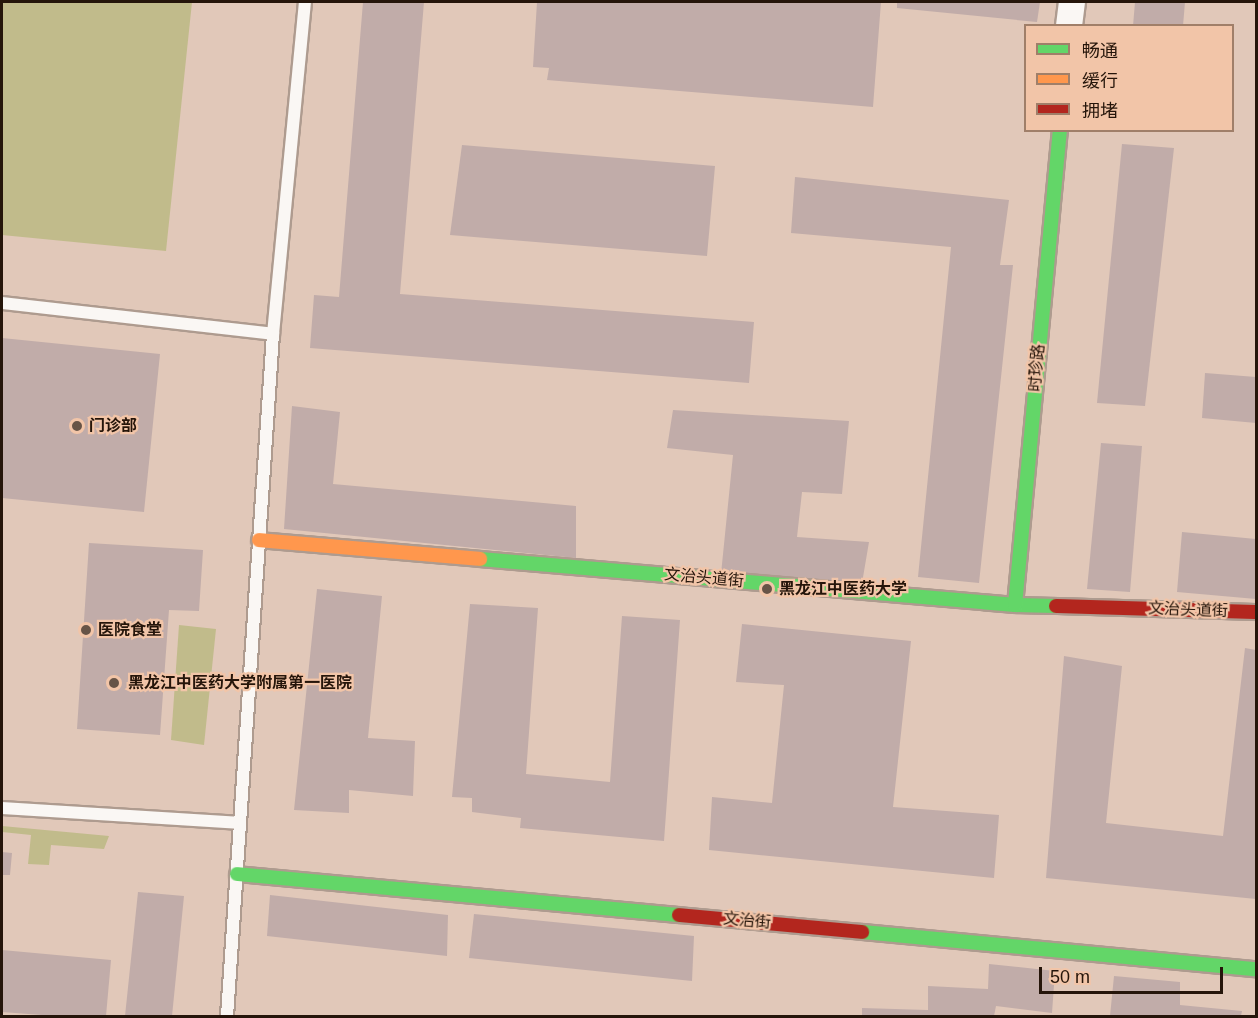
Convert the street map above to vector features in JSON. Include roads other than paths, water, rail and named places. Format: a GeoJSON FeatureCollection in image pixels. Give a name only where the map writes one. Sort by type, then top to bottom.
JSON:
{"type":"FeatureCollection","features":[{"type":"Feature","properties":{"kind":"street"},"geometry":{"type":"LineString","coordinates":[[1070,24],[1072,2]]}},
{"type":"Feature","properties":{"kind":"street","name":"时珍路"},"geometry":{"type":"LineString","coordinates":[[1016,605],[1060,132]]}},
{"type":"Feature","properties":{"kind":"street","name":"文治头道街"},"geometry":{"type":"LineString","coordinates":[[259,540],[1016,605],[1257,612]]}},
{"type":"Feature","properties":{"kind":"street","name":"文治街"},"geometry":{"type":"LineString","coordinates":[[237,874],[1257,969]]}},
{"type":"Feature","properties":{"kind":"lane"},"geometry":{"type":"LineString","coordinates":[[227,1017],[273,334],[305,2]]}},
{"type":"Feature","properties":{"kind":"lane"},"geometry":{"type":"LineString","coordinates":[[2,303],[273,334]]}},
{"type":"Feature","properties":{"kind":"lane"},"geometry":{"type":"LineString","coordinates":[[2,808],[240,823]]}},
{"type":"Feature","properties":{"kind":"place","name":"门诊部"},"geometry":{"type":"Point","coordinates":[77,426]}},
{"type":"Feature","properties":{"kind":"place","name":"黑龙江中医药大学"},"geometry":{"type":"Point","coordinates":[767,589]}},
{"type":"Feature","properties":{"kind":"place","name":"医院食堂"},"geometry":{"type":"Point","coordinates":[86,630]}},
{"type":"Feature","properties":{"kind":"place","name":"黑龙江中医药大学附属第一医院"},"geometry":{"type":"Point","coordinates":[114,683]}}]}
